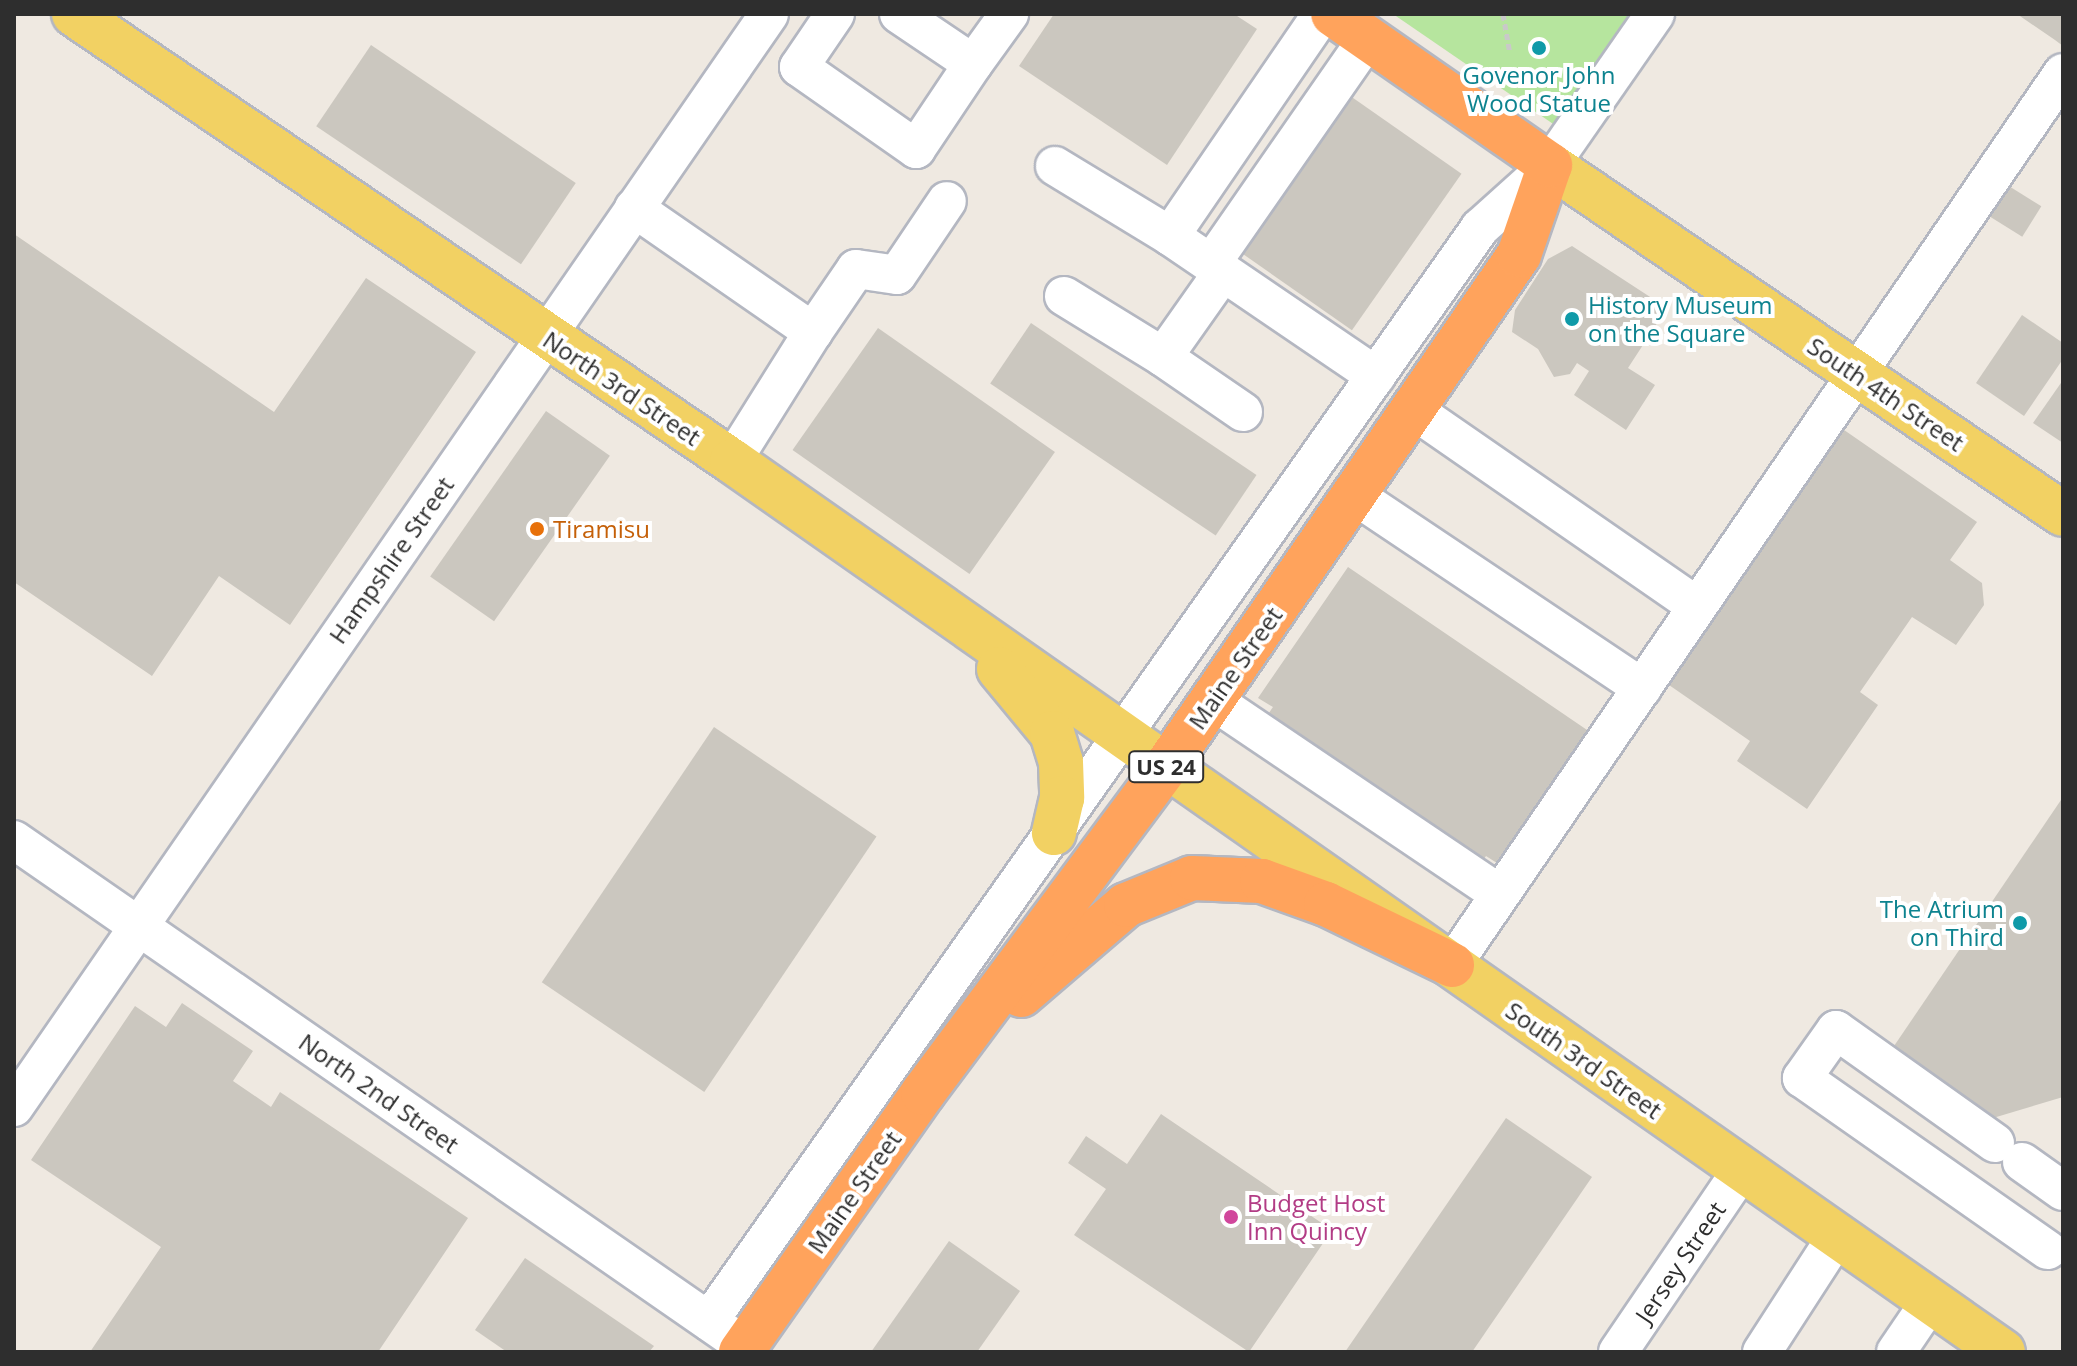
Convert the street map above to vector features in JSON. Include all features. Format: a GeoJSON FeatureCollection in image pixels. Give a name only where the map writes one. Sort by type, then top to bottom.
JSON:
{"type":"FeatureCollection","features":[{"type":"Feature","properties":{"kind":"highway"},"geometry":{"type":"LineString","coordinates":[[1333,14],[1550,165]]}},
{"type":"Feature","properties":{"kind":"highway","name":"Maine Street"},"geometry":{"type":"LineString","coordinates":[[747,1350],[923,1093],[1168,764],[1519,255],[1550,165]]}},
{"type":"Feature","properties":{"kind":"highway"},"geometry":{"type":"LineString","coordinates":[[923,1093],[1075,945],[1126,905],[1192,878],[1262,881],[1326,904],[1452,965]]}},
{"type":"Feature","properties":{"kind":"main road","name":"North 3rd Street"},"geometry":{"type":"LineString","coordinates":[[74,14],[732,461],[945,612],[1168,764]]}},
{"type":"Feature","properties":{"kind":"main road","name":"South 4th Street"},"geometry":{"type":"LineString","coordinates":[[1550,165],[2063,514]]}},
{"type":"Feature","properties":{"kind":"main road"},"geometry":{"type":"LineString","coordinates":[[945,612],[1034,705],[1052,733],[1061,762],[1062,798],[1054,833]]}},
{"type":"Feature","properties":{"kind":"main road","name":"South 3rd Street"},"geometry":{"type":"LineString","coordinates":[[1168,764],[1835,1239],[2003,1352]]}},
{"type":"Feature","properties":{"kind":"street","name":"Hampshire Street"},"geometry":{"type":"LineString","coordinates":[[14,1107],[769,14]]}},
{"type":"Feature","properties":{"kind":"street"},"geometry":{"type":"LineString","coordinates":[[835,14],[799,67],[916,149],[1009,14]]}},
{"type":"Feature","properties":{"kind":"street"},"geometry":{"type":"LineString","coordinates":[[899,14],[973,64]]}},
{"type":"Feature","properties":{"kind":"street"},"geometry":{"type":"LineString","coordinates":[[1170,236],[1322,14]]}},
{"type":"Feature","properties":{"kind":"street","name":"Maine Street"},"geometry":{"type":"LineString","coordinates":[[709,1321],[1480,228],[1550,165],[1655,14]]}},
{"type":"Feature","properties":{"kind":"street"},"geometry":{"type":"LineString","coordinates":[[1163,357],[1217,268],[1368,38]]}},
{"type":"Feature","properties":{"kind":"street"},"geometry":{"type":"LineString","coordinates":[[1452,965],[1856,374],[2057,96]]}},
{"type":"Feature","properties":{"kind":"street"},"geometry":{"type":"LineString","coordinates":[[1055,166],[1170,236],[1376,376]]}},
{"type":"Feature","properties":{"kind":"street"},"geometry":{"type":"LineString","coordinates":[[732,461],[856,269],[897,275],[947,201]]}},
{"type":"Feature","properties":{"kind":"street"},"geometry":{"type":"LineString","coordinates":[[634,208],[813,332]]}},
{"type":"Feature","properties":{"kind":"street"},"geometry":{"type":"LineString","coordinates":[[1064,296],[1163,357],[1243,412]]}},
{"type":"Feature","properties":{"kind":"street"},"geometry":{"type":"LineString","coordinates":[[1412,409],[1697,606]]}},
{"type":"Feature","properties":{"kind":"street"},"geometry":{"type":"LineString","coordinates":[[1354,495],[1642,688]]}},
{"type":"Feature","properties":{"kind":"street"},"geometry":{"type":"LineString","coordinates":[[1212,700],[1500,894]]}},
{"type":"Feature","properties":{"kind":"street","name":"North 2nd Street"},"geometry":{"type":"LineString","coordinates":[[14,840],[747,1350]]}},
{"type":"Feature","properties":{"kind":"street"},"geometry":{"type":"LineString","coordinates":[[2058,1247],[1802,1078],[1836,1030],[2063,1191]]}},
{"type":"Feature","properties":{"kind":"street","name":"Jersey Street"},"geometry":{"type":"LineString","coordinates":[[1618,1352],[1741,1171]]}},
{"type":"Feature","properties":{"kind":"street"},"geometry":{"type":"LineString","coordinates":[[1762,1352],[1835,1239]]}},
{"type":"Feature","properties":{"kind":"street"},"geometry":{"type":"LineString","coordinates":[[1896,1352],[1930,1302]]}},
{"type":"Feature","properties":{"kind":"path"},"geometry":{"type":"LineString","coordinates":[[1503,14],[1510,52]]}},
{"type":"Feature","properties":{"kind":"green space"},"geometry":{"type":"Polygon","coordinates":[[[1393,14],[1629,14],[1627,37],[1562,130],[1393,14]]]}},
{"type":"Feature","properties":{"kind":"building"},"geometry":{"type":"Polygon","coordinates":[[[1054,14],[1234,14],[1257,29],[1167,165],[1019,66],[1054,14]]]}},
{"type":"Feature","properties":{"kind":"building"},"geometry":{"type":"Polygon","coordinates":[[[2017,14],[2063,14],[2063,46],[2055,40],[2017,14]]]}},
{"type":"Feature","properties":{"kind":"building"},"geometry":{"type":"Polygon","coordinates":[[[371,45],[576,183],[521,264],[316,126],[371,45]]]}},
{"type":"Feature","properties":{"kind":"building"},"geometry":{"type":"Polygon","coordinates":[[[1346,93],[1462,174],[1352,330],[1236,249],[1346,93]]]}},
{"type":"Feature","properties":{"kind":"building"},"geometry":{"type":"Polygon","coordinates":[[[2004,183],[2041,206],[2022,237],[1985,214],[2004,183]]]}},
{"type":"Feature","properties":{"kind":"building"},"geometry":{"type":"Polygon","coordinates":[[[14,234],[274,412],[366,278],[476,352],[290,625],[219,576],[152,676],[14,582],[14,234]]]}},
{"type":"Feature","properties":{"kind":"building"},"geometry":{"type":"Polygon","coordinates":[[[1572,246],[1667,308],[1628,368],[1655,385],[1626,430],[1574,395],[1589,371],[1577,363],[1570,374],[1554,377],[1538,349],[1512,332],[1515,310],[1548,259],[1572,246]]]}},
{"type":"Feature","properties":{"kind":"building"},"geometry":{"type":"Polygon","coordinates":[[[2022,315],[2063,343],[2063,359],[2024,416],[1976,383],[2022,315]]]}},
{"type":"Feature","properties":{"kind":"building"},"geometry":{"type":"Polygon","coordinates":[[[1031,323],[1256,475],[1216,536],[990,384],[1031,323]]]}},
{"type":"Feature","properties":{"kind":"building"},"geometry":{"type":"Polygon","coordinates":[[[878,328],[1055,452],[969,574],[793,450],[878,328]]]}},
{"type":"Feature","properties":{"kind":"building"},"geometry":{"type":"Polygon","coordinates":[[[2063,380],[2063,443],[2033,423],[2063,380]]]}},
{"type":"Feature","properties":{"kind":"building"},"geometry":{"type":"Polygon","coordinates":[[[546,411],[610,456],[494,621],[430,576],[546,411]]]}},
{"type":"Feature","properties":{"kind":"building"},"geometry":{"type":"Polygon","coordinates":[[[1834,423],[1977,522],[1950,560],[1982,583],[1984,605],[1956,645],[1912,617],[1860,692],[1878,705],[1807,809],[1737,761],[1750,741],[1669,685],[1667,664],[1834,423]]]}},
{"type":"Feature","properties":{"kind":"building"},"geometry":{"type":"Polygon","coordinates":[[[1348,567],[1590,732],[1500,865],[1486,856],[1479,866],[1264,720],[1273,707],[1258,698],[1348,567]]]}},
{"type":"Feature","properties":{"kind":"building"},"geometry":{"type":"Polygon","coordinates":[[[714,727],[876,837],[704,1092],[542,982],[714,727]]]}},
{"type":"Feature","properties":{"kind":"building","name":"The Atrium on Third"},"geometry":{"type":"Polygon","coordinates":[[[2063,797],[2063,1097],[1993,1118],[1892,1049],[2063,797]]]}},
{"type":"Feature","properties":{"kind":"building"},"geometry":{"type":"Polygon","coordinates":[[[182,1003],[253,1051],[233,1081],[271,1107],[280,1092],[468,1218],[378,1352],[90,1352],[161,1247],[31,1160],[135,1006],[166,1027],[182,1003]]]}},
{"type":"Feature","properties":{"kind":"building"},"geometry":{"type":"Polygon","coordinates":[[[1161,1114],[1332,1230],[1249,1352],[1074,1235],[1106,1189],[1068,1163],[1086,1136],[1127,1164],[1161,1114]]]}},
{"type":"Feature","properties":{"kind":"building"},"geometry":{"type":"Polygon","coordinates":[[[1506,1118],[1592,1177],[1472,1352],[1345,1352],[1506,1118]]]}},
{"type":"Feature","properties":{"kind":"building"},"geometry":{"type":"Polygon","coordinates":[[[949,1241],[1020,1291],[977,1352],[871,1352],[949,1241]]]}},
{"type":"Feature","properties":{"kind":"building"},"geometry":{"type":"Polygon","coordinates":[[[525,1258],[654,1346],[649,1352],[507,1352],[475,1330],[525,1258]]]}},
{"type":"Feature","properties":{"kind":"place","name":"Govenor John Wood Statue"},"geometry":{"type":"Point","coordinates":[1539,48]}},
{"type":"Feature","properties":{"kind":"place","name":"History Museum on the Square"},"geometry":{"type":"Point","coordinates":[1572,319]}},
{"type":"Feature","properties":{"kind":"place","name":"Tiramisu"},"geometry":{"type":"Point","coordinates":[537,529]}},
{"type":"Feature","properties":{"kind":"place","name":"The Atrium on Third"},"geometry":{"type":"Point","coordinates":[2020,923]}},
{"type":"Feature","properties":{"kind":"place","name":"Budget Host Inn Quincy"},"geometry":{"type":"Point","coordinates":[1231,1217]}}]}
